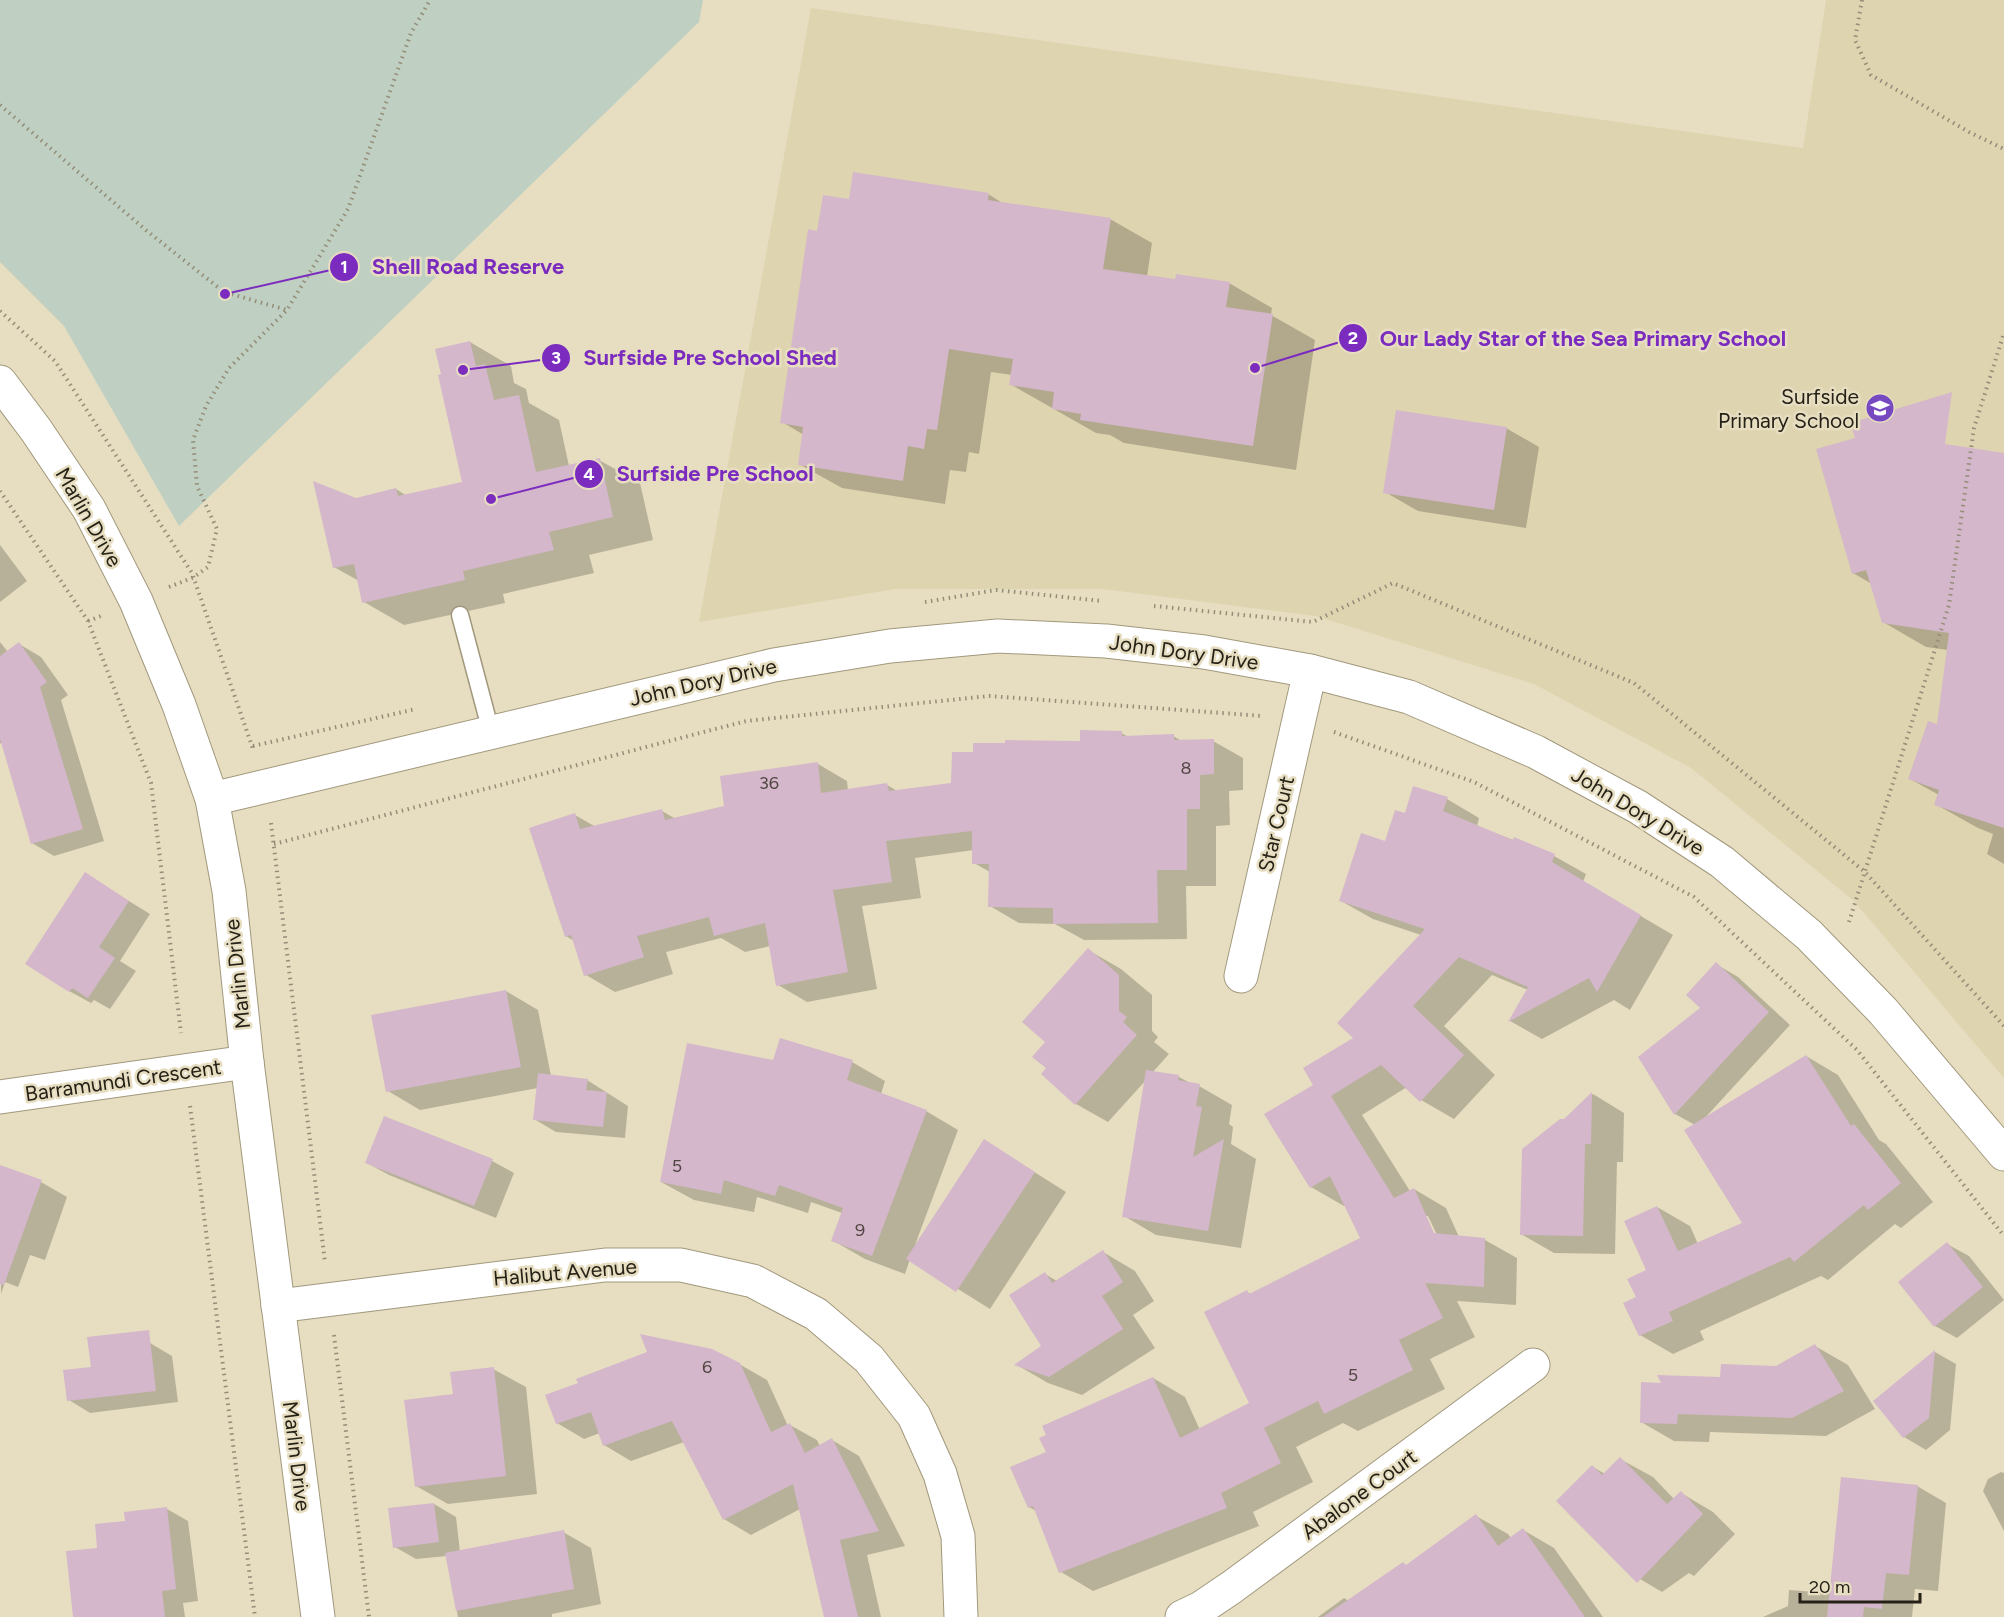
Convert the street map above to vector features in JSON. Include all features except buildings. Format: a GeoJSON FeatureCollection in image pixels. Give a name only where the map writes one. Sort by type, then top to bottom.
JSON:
{"type":"FeatureCollection","features":[{"type":"Feature","properties":{"kind":"street","name":"Marlin Drive"},"geometry":{"type":"LineString","coordinates":[[0,382],[36,430],[88,509],[136,601],[179,705],[212,799],[229,891],[247,1062],[318,1617]]}},
{"type":"Feature","properties":{"kind":"street","name":"John Dory Drive"},"geometry":{"type":"LineString","coordinates":[[212,799],[774,665],[890,646],[998,636],[1106,641],[1204,652],[1310,671],[1409,697],[1536,752],[1638,807],[1722,862],[1809,934],[1883,1011],[2004,1154]]}},
{"type":"Feature","properties":{"kind":"street","name":"Star Court"},"geometry":{"type":"LineString","coordinates":[[1241,976],[1310,671]]}},
{"type":"Feature","properties":{"kind":"street","name":"Barramundi Crescent"},"geometry":{"type":"LineString","coordinates":[[0,1097],[247,1062]]}},
{"type":"Feature","properties":{"kind":"street","name":"Halibut Avenue"},"geometry":{"type":"LineString","coordinates":[[278,1306],[605,1265],[681,1265],[753,1281],[816,1314],[869,1359],[914,1416],[940,1474],[958,1536],[961,1617]]}},
{"type":"Feature","properties":{"kind":"street","name":"Abalone Court"},"geometry":{"type":"LineString","coordinates":[[1182,1617],[1201,1608],[1232,1587],[1533,1365]]}},
{"type":"Feature","properties":{"kind":"lane"},"geometry":{"type":"LineString","coordinates":[[460,615],[491,732]]}},
{"type":"Feature","properties":{"kind":"path"},"geometry":{"type":"LineString","coordinates":[[88,621],[194,577],[208,567],[217,529],[197,486],[192,440],[206,406],[229,368],[287,310],[348,209],[411,33],[430,0]]}},
{"type":"Feature","properties":{"kind":"path"},"geometry":{"type":"LineString","coordinates":[[1862,0],[1855,40],[1871,75],[1969,132],[2004,149]]}},
{"type":"Feature","properties":{"kind":"path"},"geometry":{"type":"LineString","coordinates":[[0,105],[147,231],[224,292],[287,310]]}},
{"type":"Feature","properties":{"kind":"path"},"geometry":{"type":"LineString","coordinates":[[1836,963],[1949,605],[1974,428],[2004,333]]}},
{"type":"Feature","properties":{"kind":"path"},"geometry":{"type":"LineString","coordinates":[[1149,605],[1313,622],[1393,583],[1634,683],[1865,872],[2004,1026]]}},
{"type":"Feature","properties":{"kind":"path"},"geometry":{"type":"LineString","coordinates":[[917,604],[996,590],[1113,602]]}},
{"type":"Feature","properties":{"kind":"path"},"geometry":{"type":"LineString","coordinates":[[273,844],[746,721],[989,696],[1299,719],[1474,782],[1694,897],[1857,1050],[2004,1236]]}},
{"type":"Feature","properties":{"kind":"path"},"geometry":{"type":"LineString","coordinates":[[253,746],[424,707]]}},
{"type":"Feature","properties":{"kind":"shaded area"},"geometry":{"type":"Polygon","coordinates":[[[1826,0],[2004,0],[2004,1078],[1854,901],[1691,768],[1534,684],[1316,616],[1103,589],[895,589],[699,622],[811,8],[1803,148],[1826,0]]]}},
{"type":"Feature","properties":{"kind":"green space"},"geometry":{"type":"Polygon","coordinates":[[[0,0],[703,0],[699,22],[179,526],[64,326],[0,262],[0,0]]]}},
{"type":"Feature","properties":{"kind":"place","name":"Shell Road Reserve"},"geometry":{"type":"Point","coordinates":[225,294]}},
{"type":"Feature","properties":{"kind":"place","name":"Our Lady Star of the Sea Primary School"},"geometry":{"type":"Point","coordinates":[1255,368]}},
{"type":"Feature","properties":{"kind":"place","name":"Surfside Pre School Shed"},"geometry":{"type":"Point","coordinates":[463,370]}},
{"type":"Feature","properties":{"kind":"place","name":"Surfside Primary School"},"geometry":{"type":"Point","coordinates":[1880,408]}},
{"type":"Feature","properties":{"kind":"place","name":"Surfside Pre School"},"geometry":{"type":"Point","coordinates":[491,499]}}]}
